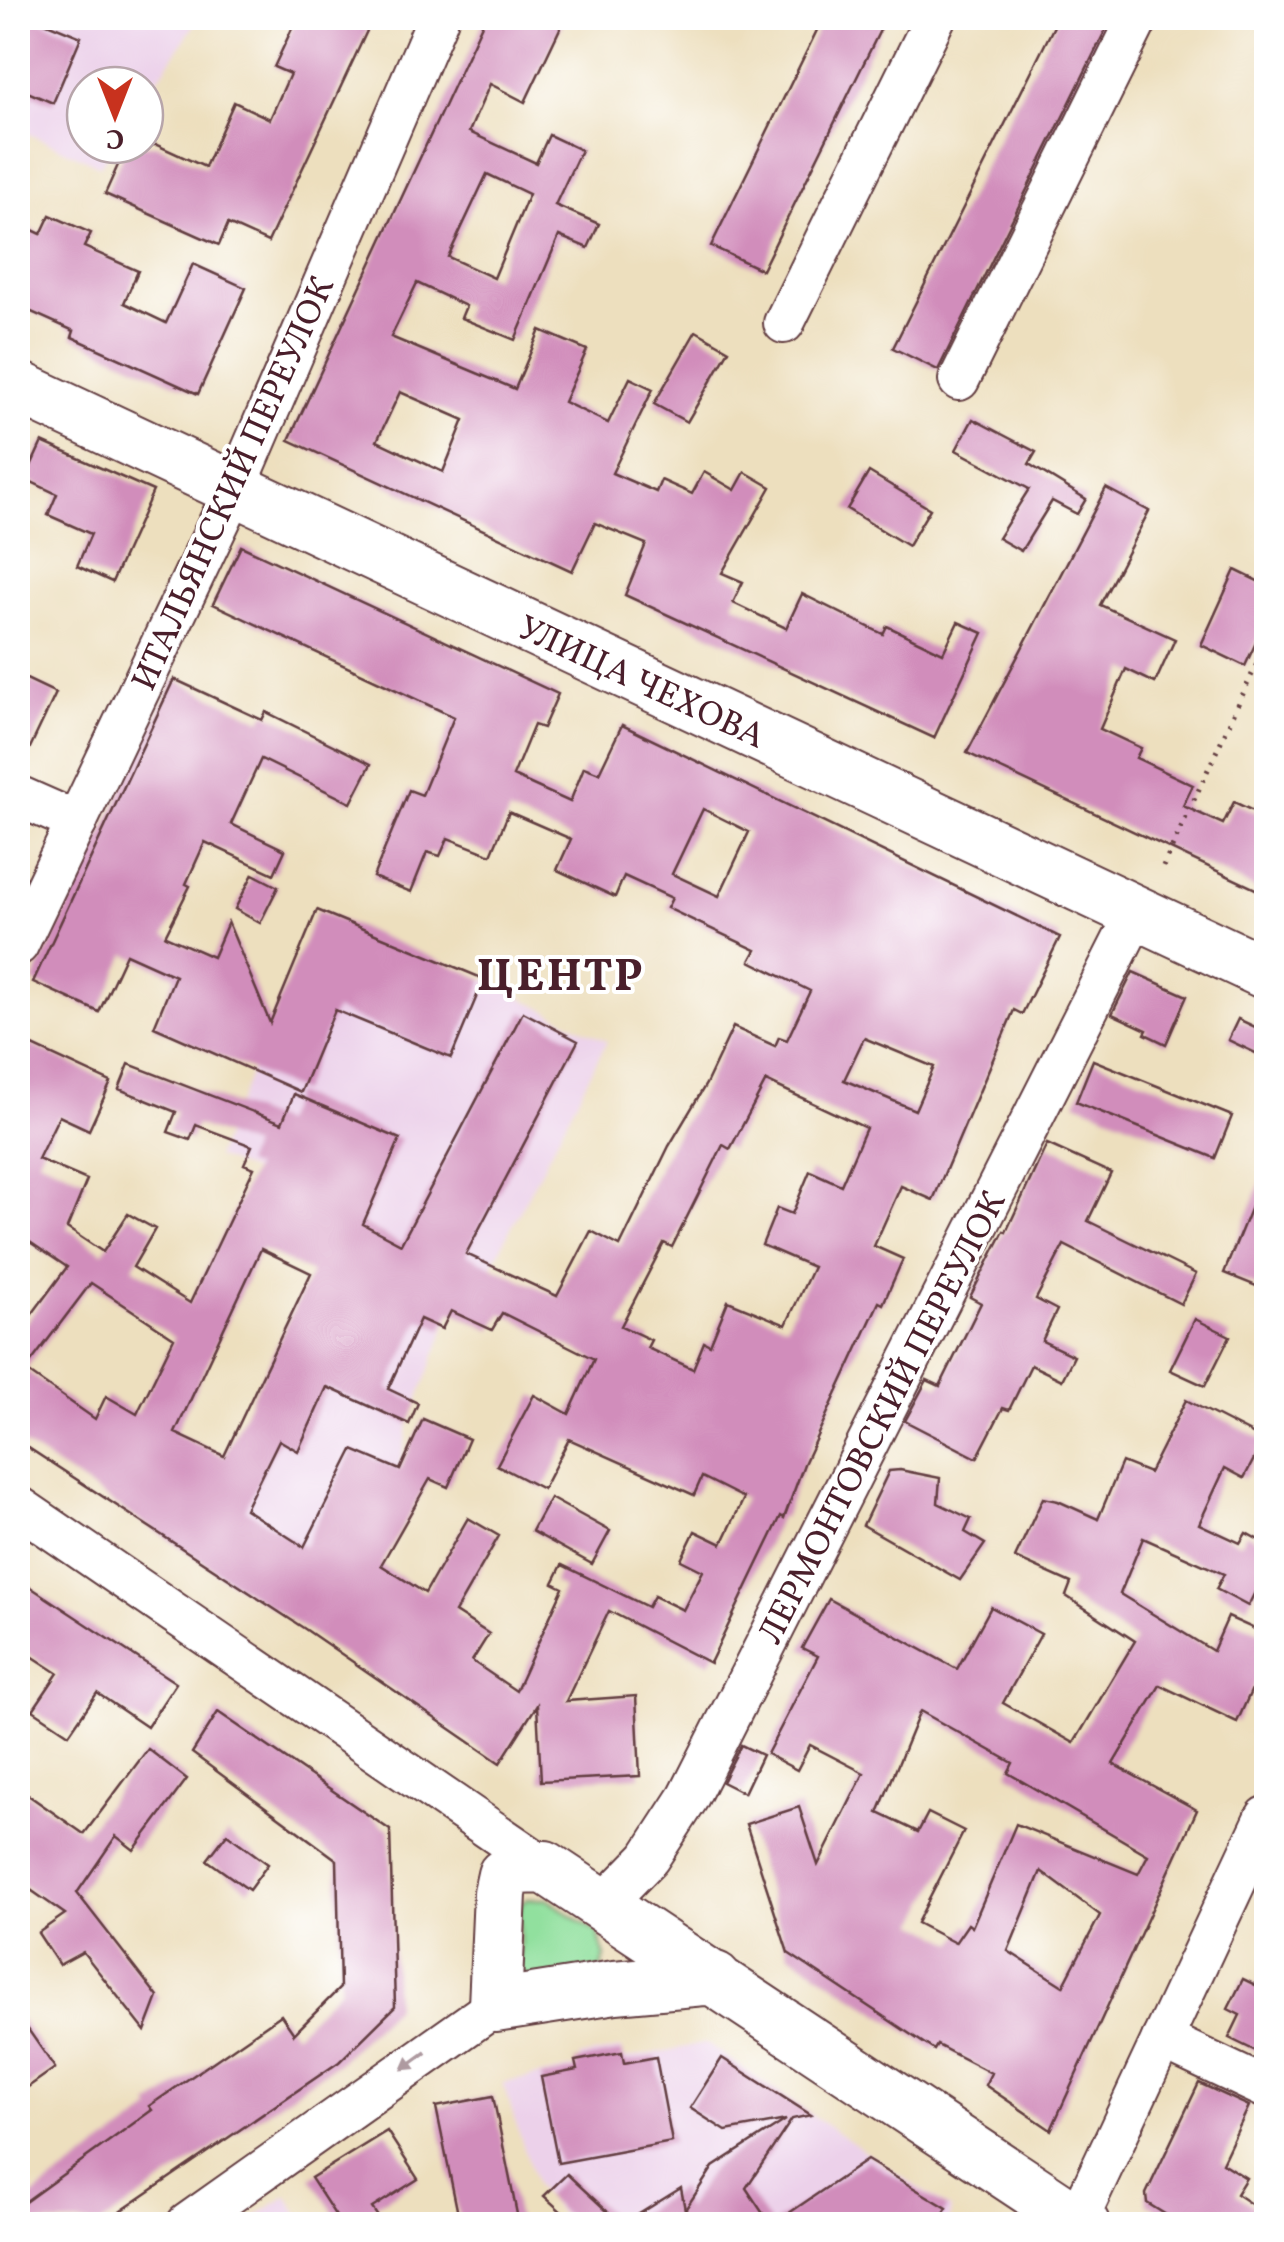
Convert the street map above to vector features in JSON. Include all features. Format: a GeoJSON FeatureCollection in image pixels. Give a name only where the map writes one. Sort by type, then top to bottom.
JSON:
{"type":"FeatureCollection","features":[{"type":"Feature","properties":{"kind":"main road","name":"УЛИЦА ЧЕХОВА"},"geometry":{"type":"LineString","coordinates":[[18,387],[1266,973]]}},
{"type":"Feature","properties":{"kind":"main road"},"geometry":{"type":"LineString","coordinates":[[715,1978],[615,1987],[494,2006],[504,1875],[515,1868],[545,1867],[715,1978],[1077,2223]]}},
{"type":"Feature","properties":{"kind":"main road"},"geometry":{"type":"LineString","coordinates":[[615,1987],[631,1975],[637,1956],[616,1913]]}},
{"type":"Feature","properties":{"kind":"street","name":"ИТАЛЬЯНСКИЙ ПЕРЕУЛОК"},"geometry":{"type":"LineString","coordinates":[[18,945],[236,489],[438,18]]}},
{"type":"Feature","properties":{"kind":"street"},"geometry":{"type":"LineString","coordinates":[[784,323],[935,18]]}},
{"type":"Feature","properties":{"kind":"street"},"geometry":{"type":"LineString","coordinates":[[958,380],[1138,18]]}},
{"type":"Feature","properties":{"kind":"street"},"geometry":{"type":"LineString","coordinates":[[18,796],[77,822]]}},
{"type":"Feature","properties":{"kind":"street","name":"ЛЕРМОНТОВСКИЙ ПЕРЕУЛОК"},"geometry":{"type":"LineString","coordinates":[[616,1913],[688,1798],[1136,914]]}},
{"type":"Feature","properties":{"kind":"street"},"geometry":{"type":"LineString","coordinates":[[18,1506],[545,1867]]}},
{"type":"Feature","properties":{"kind":"street"},"geometry":{"type":"LineString","coordinates":[[1077,2223],[1266,1817]]}},
{"type":"Feature","properties":{"kind":"street"},"geometry":{"type":"LineString","coordinates":[[485,1826],[500,1893]]}},
{"type":"Feature","properties":{"kind":"street"},"geometry":{"type":"LineString","coordinates":[[187,2224],[494,2006]]}},
{"type":"Feature","properties":{"kind":"street"},"geometry":{"type":"LineString","coordinates":[[1162,2040],[1266,2088]]}},
{"type":"Feature","properties":{"kind":"path"},"geometry":{"type":"LineString","coordinates":[[1163,867],[1266,644]]}},
{"type":"Feature","properties":{"kind":"shaded area"},"geometry":{"type":"Polygon","coordinates":[[[18,18],[199,18],[165,68],[165,65],[65,65],[65,150],[18,129],[18,18]]]}},
{"type":"Feature","properties":{"kind":"shaded area"},"geometry":{"type":"Polygon","coordinates":[[[317,910],[484,979],[607,1041],[472,1304],[457,1297],[409,1424],[399,1470],[305,1629],[213,1571],[279,1440],[298,1450],[394,1241],[290,1187],[216,1157],[317,910]]]}},
{"type":"Feature","properties":{"kind":"shaded area"},"geometry":{"type":"Polygon","coordinates":[[[706,2043],[951,2210],[948,2224],[569,2224],[536,2186],[503,2083],[581,2067],[579,2057],[621,2049],[625,2059],[706,2043]]]}},
{"type":"Feature","properties":{"kind":"shaded area"},"geometry":{"type":"Polygon","coordinates":[[[287,2196],[305,2224],[244,2224],[287,2196]]]}},
{"type":"Feature","properties":{"kind":"green space"},"geometry":{"type":"Polygon","coordinates":[[[527,1899],[547,1899],[598,1933],[605,1957],[601,1969],[519,1983],[520,1904],[527,1899]]]}},
{"type":"Feature","properties":{"kind":"building"},"geometry":{"type":"Polygon","coordinates":[[[18,18],[35,18],[81,37],[69,65],[65,65],[53,103],[18,88],[18,18]]]}},
{"type":"Feature","properties":{"kind":"building"},"geometry":{"type":"Polygon","coordinates":[[[297,18],[373,18],[268,242],[228,224],[219,245],[105,194],[118,165],[165,165],[165,149],[205,167],[234,102],[270,119],[290,74],[274,67],[297,18]]]}},
{"type":"Feature","properties":{"kind":"building"},"geometry":{"type":"Polygon","coordinates":[[[485,18],[565,18],[525,102],[490,84],[469,132],[536,163],[549,135],[581,150],[555,205],[599,224],[588,248],[559,236],[515,340],[461,318],[466,306],[417,283],[391,337],[515,389],[540,330],[587,350],[564,402],[608,423],[630,378],[653,389],[612,473],[656,492],[661,480],[692,494],[704,472],[735,490],[745,472],[771,487],[722,573],[743,582],[733,603],[786,628],[802,594],[883,634],[887,626],[943,653],[958,622],[983,633],[934,738],[625,595],[646,544],[595,523],[572,571],[289,440],[485,18]],[[487,174],[448,257],[494,278],[529,194],[487,174]],[[400,392],[377,441],[443,472],[464,420],[400,392]]]}},
{"type":"Feature","properties":{"kind":"building"},"geometry":{"type":"Polygon","coordinates":[[[823,18],[886,18],[762,270],[711,246],[823,18]]]}},
{"type":"Feature","properties":{"kind":"building"},"geometry":{"type":"Polygon","coordinates":[[[1058,18],[1093,18],[1108,25],[938,370],[893,348],[1058,18]]]}},
{"type":"Feature","properties":{"kind":"building"},"geometry":{"type":"Polygon","coordinates":[[[50,215],[91,233],[84,247],[138,271],[124,303],[166,323],[193,264],[246,288],[198,394],[72,337],[74,331],[18,306],[18,223],[41,234],[50,215]]]}},
{"type":"Feature","properties":{"kind":"building"},"geometry":{"type":"Polygon","coordinates":[[[696,331],[729,350],[687,422],[654,404],[696,331]]]}},
{"type":"Feature","properties":{"kind":"building"},"geometry":{"type":"Polygon","coordinates":[[[973,419],[1036,452],[1029,464],[1086,499],[1077,514],[1052,501],[1021,551],[998,538],[1029,489],[956,450],[973,419]]]}},
{"type":"Feature","properties":{"kind":"building"},"geometry":{"type":"Polygon","coordinates":[[[42,442],[153,491],[112,582],[77,566],[91,534],[48,515],[57,494],[25,479],[42,442]]]}},
{"type":"Feature","properties":{"kind":"building"},"geometry":{"type":"Polygon","coordinates":[[[869,472],[930,509],[908,546],[847,509],[869,472]]]}},
{"type":"Feature","properties":{"kind":"building"},"geometry":{"type":"Polygon","coordinates":[[[1106,488],[1149,511],[1100,605],[1175,639],[1155,683],[1126,669],[1100,729],[1141,748],[1136,758],[1193,785],[1183,806],[1223,824],[1234,802],[1266,817],[1266,894],[967,753],[1106,488]]]}},
{"type":"Feature","properties":{"kind":"building"},"geometry":{"type":"Polygon","coordinates":[[[241,546],[558,694],[543,728],[534,725],[513,776],[570,802],[584,767],[599,773],[622,725],[1060,937],[1022,1014],[1014,1010],[933,1200],[901,1186],[874,1246],[903,1259],[804,1464],[784,1518],[781,1516],[710,1663],[609,1611],[566,1701],[636,1696],[640,1776],[541,1781],[537,1705],[500,1763],[305,1629],[18,1441],[18,1333],[67,1267],[18,1234],[18,1039],[111,1082],[89,1130],[59,1116],[38,1159],[87,1180],[67,1228],[103,1252],[128,1214],[155,1229],[133,1267],[190,1303],[254,1168],[244,1164],[252,1146],[196,1125],[190,1140],[168,1132],[176,1112],[119,1089],[129,1064],[282,1123],[294,1094],[400,1139],[363,1224],[401,1244],[523,1012],[578,1041],[466,1254],[557,1296],[591,1231],[620,1246],[733,1027],[775,1046],[779,1037],[787,1040],[810,991],[750,961],[756,950],[667,908],[672,898],[624,876],[615,897],[557,870],[571,839],[509,812],[491,855],[448,838],[440,856],[427,852],[411,892],[373,877],[409,790],[422,795],[454,717],[213,604],[241,546]],[[703,809],[672,874],[719,896],[749,832],[703,809]],[[864,1038],[844,1080],[915,1110],[934,1067],[864,1038]],[[766,1081],[730,1149],[723,1145],[672,1247],[664,1243],[621,1326],[651,1340],[647,1348],[693,1369],[704,1342],[710,1345],[728,1301],[786,1325],[813,1267],[762,1245],[777,1208],[792,1214],[810,1171],[841,1185],[866,1128],[766,1081]],[[261,1249],[175,1433],[224,1456],[311,1273],[261,1249]],[[91,1283],[25,1370],[95,1419],[106,1396],[137,1414],[174,1338],[91,1283]],[[451,1311],[442,1329],[420,1319],[388,1389],[418,1403],[409,1424],[327,1387],[298,1451],[279,1440],[245,1509],[304,1547],[353,1450],[400,1470],[423,1419],[469,1439],[448,1487],[430,1479],[381,1565],[425,1593],[468,1518],[499,1536],[455,1612],[489,1634],[472,1661],[516,1691],[563,1588],[553,1583],[562,1565],[648,1607],[654,1596],[683,1610],[703,1571],[681,1560],[695,1531],[722,1544],[744,1498],[702,1477],[694,1495],[569,1439],[543,1489],[497,1465],[534,1395],[569,1414],[594,1359],[502,1313],[492,1330],[451,1311]]]}},
{"type":"Feature","properties":{"kind":"building"},"geometry":{"type":"Polygon","coordinates":[[[1235,570],[1266,585],[1266,621],[1245,666],[1201,645],[1235,570]]]}},
{"type":"Feature","properties":{"kind":"building"},"geometry":{"type":"Polygon","coordinates":[[[18,675],[56,693],[18,773],[18,675]]]}},
{"type":"Feature","properties":{"kind":"building"},"geometry":{"type":"Polygon","coordinates":[[[174,679],[262,720],[266,712],[371,764],[351,803],[261,759],[231,824],[285,850],[274,874],[205,842],[186,884],[190,886],[165,936],[213,957],[228,922],[270,1023],[317,910],[484,979],[451,1058],[335,1010],[301,1092],[154,1027],[175,976],[126,954],[99,1012],[33,982],[174,679]]]}},
{"type":"Feature","properties":{"kind":"building"},"geometry":{"type":"Polygon","coordinates":[[[253,874],[278,887],[260,923],[235,909],[253,874]]]}},
{"type":"Feature","properties":{"kind":"building"},"geometry":{"type":"Polygon","coordinates":[[[1133,972],[1187,996],[1166,1044],[1145,1034],[1147,1030],[1112,1014],[1133,972]]]}},
{"type":"Feature","properties":{"kind":"building"},"geometry":{"type":"Polygon","coordinates":[[[1238,1019],[1266,1032],[1266,1058],[1228,1040],[1238,1019]]]}},
{"type":"Feature","properties":{"kind":"building"},"geometry":{"type":"Polygon","coordinates":[[[1093,1060],[1232,1116],[1215,1158],[1076,1102],[1093,1060]]]}},
{"type":"Feature","properties":{"kind":"building"},"geometry":{"type":"Polygon","coordinates":[[[1047,1144],[1111,1173],[1088,1221],[1196,1274],[1181,1304],[1064,1245],[1036,1299],[1057,1310],[1042,1341],[1074,1356],[1062,1380],[1031,1365],[1009,1410],[1003,1408],[977,1458],[905,1421],[927,1380],[940,1386],[981,1303],[970,1297],[1047,1144]]]}},
{"type":"Feature","properties":{"kind":"building"},"geometry":{"type":"Polygon","coordinates":[[[1266,1170],[1266,1290],[1224,1273],[1266,1170]]]}},
{"type":"Feature","properties":{"kind":"building"},"geometry":{"type":"Polygon","coordinates":[[[1195,1319],[1230,1336],[1205,1386],[1170,1370],[1195,1319]]]}},
{"type":"Feature","properties":{"kind":"building"},"geometry":{"type":"Polygon","coordinates":[[[1186,1400],[1264,1440],[1244,1478],[1225,1468],[1199,1524],[1240,1543],[1246,1533],[1266,1544],[1266,1570],[1248,1606],[1216,1589],[1224,1574],[1143,1538],[1120,1594],[1213,1651],[1228,1617],[1266,1634],[1266,1658],[1237,1722],[1160,1685],[1113,1764],[1197,1810],[1051,2130],[985,2085],[991,2073],[937,2045],[934,2050],[788,1953],[746,1824],[799,1807],[818,1865],[864,1773],[810,1745],[797,1770],[767,1754],[818,1656],[802,1648],[829,1599],[957,1669],[991,1607],[1041,1634],[1003,1703],[1074,1743],[1135,1641],[1066,1596],[1071,1583],[1015,1558],[1043,1498],[1098,1519],[1122,1462],[1149,1473],[1186,1400]],[[920,1711],[878,1813],[918,1832],[928,1813],[964,1831],[917,1923],[955,1943],[968,1924],[972,1927],[1016,1824],[1138,1874],[1148,1855],[1008,1773],[1013,1763],[920,1711]],[[1041,1871],[1008,1951],[1063,1986],[1100,1915],[1041,1871]]]}},
{"type":"Feature","properties":{"kind":"building"},"geometry":{"type":"Polygon","coordinates":[[[889,1471],[940,1478],[938,1503],[971,1519],[965,1532],[985,1544],[960,1580],[863,1525],[889,1471]]]}},
{"type":"Feature","properties":{"kind":"building"},"geometry":{"type":"Polygon","coordinates":[[[550,1498],[610,1531],[592,1564],[532,1531],[550,1498]]]}},
{"type":"Feature","properties":{"kind":"building"},"geometry":{"type":"Polygon","coordinates":[[[18,1579],[176,1683],[147,1727],[97,1693],[69,1734],[33,1710],[58,1673],[18,1647],[18,1579]]]}},
{"type":"Feature","properties":{"kind":"building"},"geometry":{"type":"Polygon","coordinates":[[[218,1712],[390,1830],[395,2007],[339,2062],[102,2224],[18,2224],[18,2207],[152,2110],[149,2106],[281,2015],[294,2034],[340,1988],[337,1860],[192,1753],[218,1712]]]}},
{"type":"Feature","properties":{"kind":"building"},"geometry":{"type":"Polygon","coordinates":[[[741,1745],[762,1755],[744,1793],[722,1782],[741,1745]]]}},
{"type":"Feature","properties":{"kind":"building"},"geometry":{"type":"Polygon","coordinates":[[[148,1749],[187,1779],[134,1850],[116,1836],[77,1893],[158,1997],[145,2031],[83,1952],[59,1965],[38,1933],[65,1914],[18,1881],[18,1788],[84,1834],[148,1749]]]}},
{"type":"Feature","properties":{"kind":"building"},"geometry":{"type":"Polygon","coordinates":[[[227,1834],[268,1864],[249,1890],[207,1860],[227,1834]]]}},
{"type":"Feature","properties":{"kind":"building"},"geometry":{"type":"Polygon","coordinates":[[[1243,1979],[1266,1990],[1266,2056],[1229,2038],[1240,2015],[1228,2009],[1243,1979]]]}},
{"type":"Feature","properties":{"kind":"building"},"geometry":{"type":"Polygon","coordinates":[[[18,2015],[55,2068],[18,2094],[18,2015]]]}},
{"type":"Feature","properties":{"kind":"building"},"geometry":{"type":"Polygon","coordinates":[[[622,2052],[624,2063],[656,2057],[672,2142],[558,2163],[541,2077],[577,2070],[575,2061],[622,2052]]]}},
{"type":"Feature","properties":{"kind":"building"},"geometry":{"type":"Polygon","coordinates":[[[722,2058],[811,2115],[792,2119],[746,2188],[770,2224],[623,2224],[681,2188],[685,2210],[713,2167],[786,2120],[726,2131],[690,2108],[722,2058]]]}},
{"type":"Feature","properties":{"kind":"building"},"geometry":{"type":"Polygon","coordinates":[[[1199,2083],[1249,2106],[1222,2163],[1246,2178],[1236,2194],[1266,2214],[1266,2224],[1181,2224],[1147,2203],[1146,2194],[1199,2083]]]}},
{"type":"Feature","properties":{"kind":"building"},"geometry":{"type":"Polygon","coordinates":[[[493,2096],[519,2224],[460,2224],[436,2107],[493,2096]]]}},
{"type":"Feature","properties":{"kind":"building"},"geometry":{"type":"Polygon","coordinates":[[[387,2131],[418,2179],[372,2208],[383,2224],[341,2224],[311,2178],[387,2131]]]}},
{"type":"Feature","properties":{"kind":"building"},"geometry":{"type":"Polygon","coordinates":[[[867,2160],[947,2208],[937,2224],[773,2224],[867,2160]]]}},
{"type":"Feature","properties":{"kind":"building"},"geometry":{"type":"Polygon","coordinates":[[[567,2174],[621,2224],[575,2224],[544,2196],[567,2174]]]}},
{"type":"Feature","properties":{"kind":"district","name":"ЦЕНТР"},"geometry":{"type":"Point","coordinates":[561,974]}}]}
